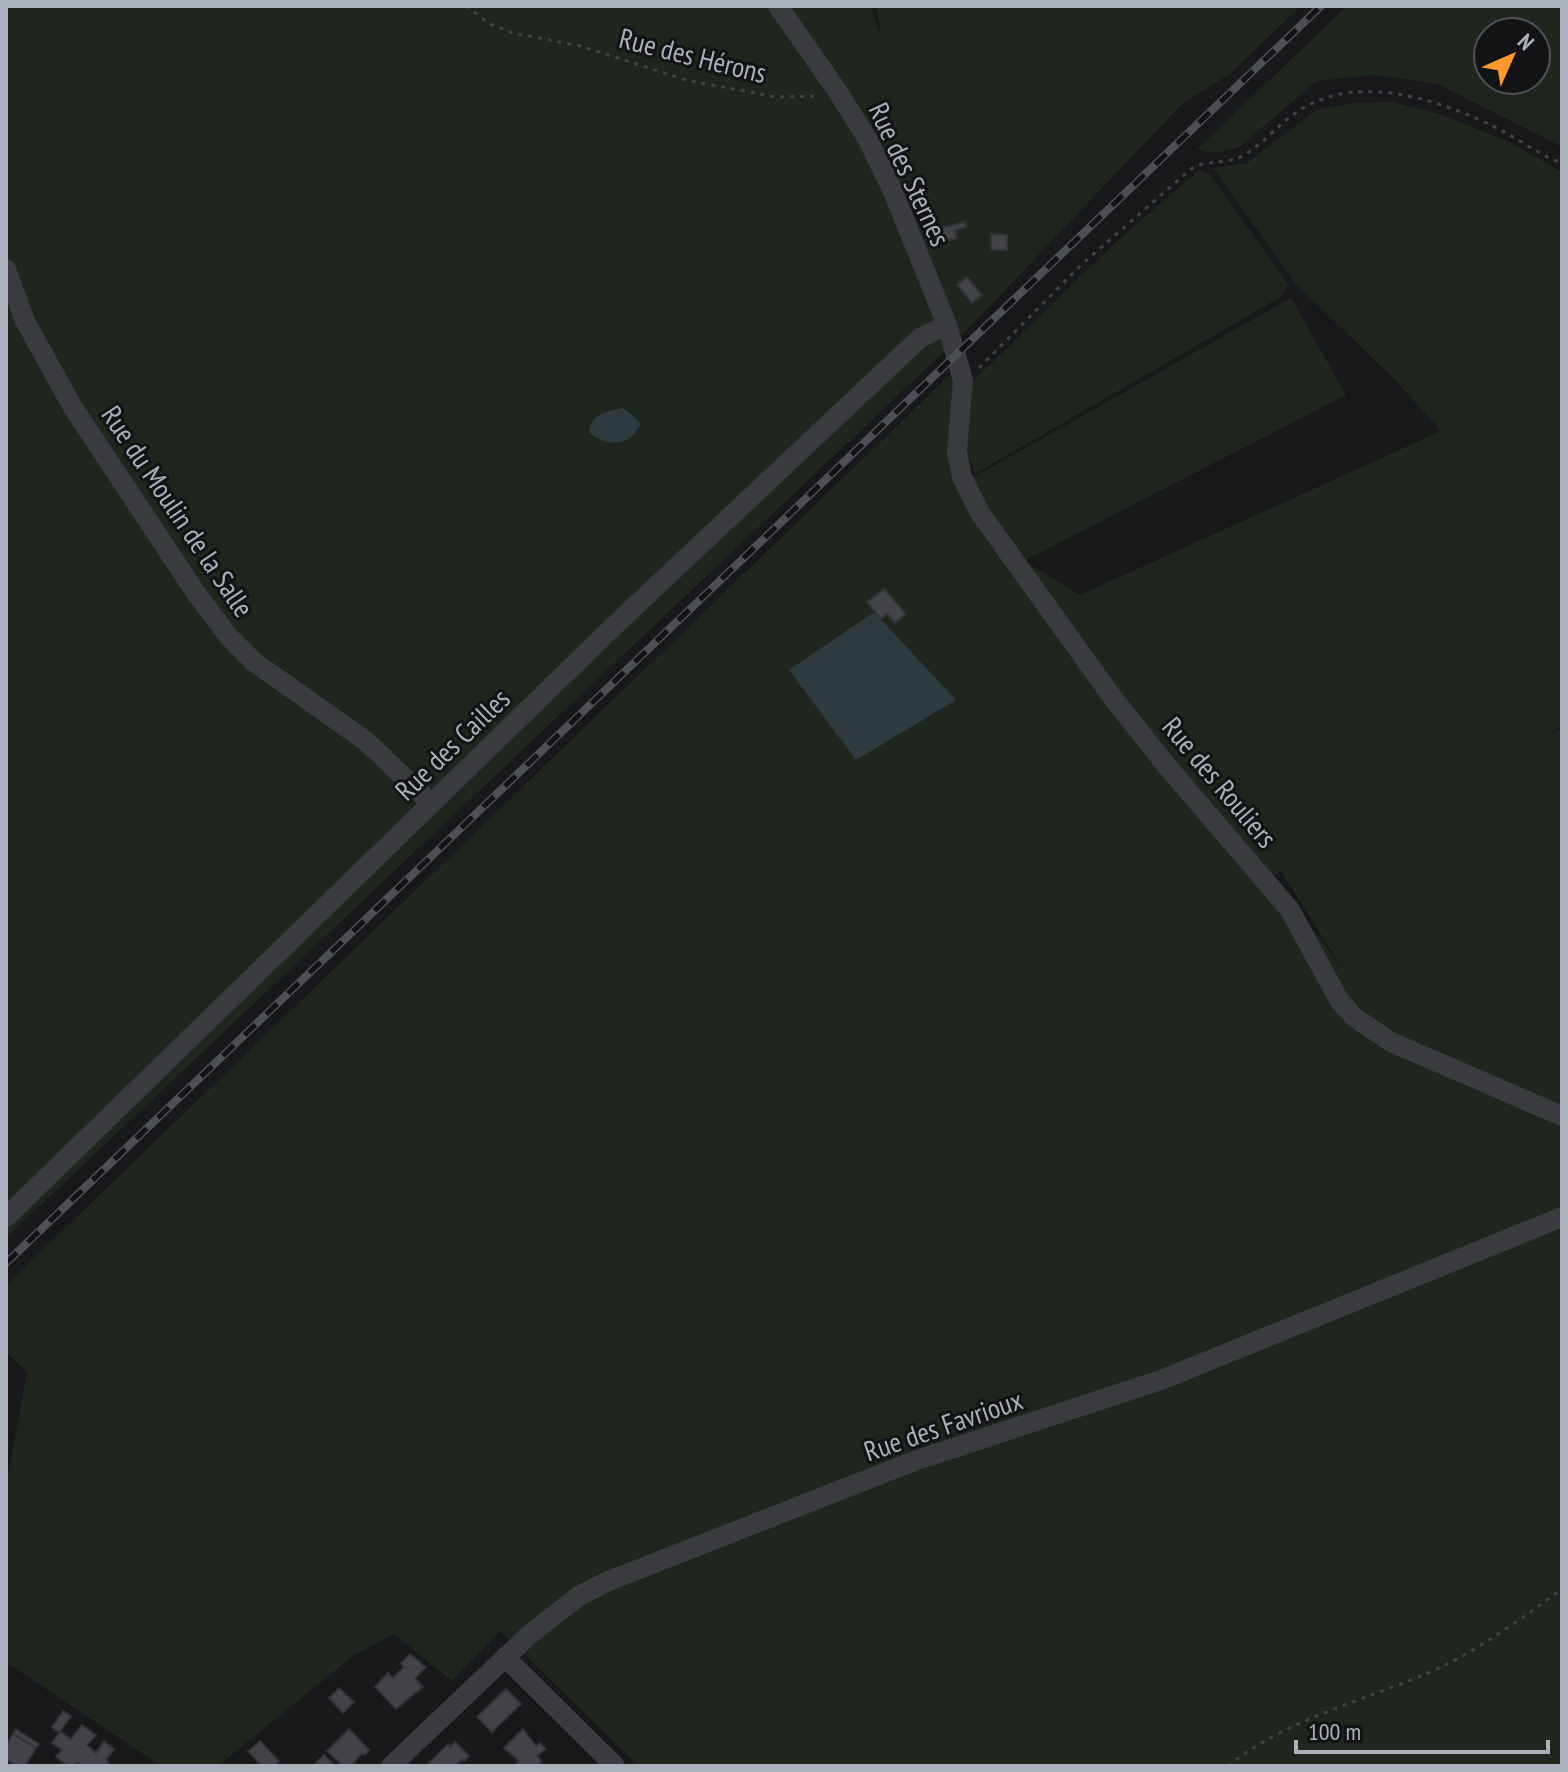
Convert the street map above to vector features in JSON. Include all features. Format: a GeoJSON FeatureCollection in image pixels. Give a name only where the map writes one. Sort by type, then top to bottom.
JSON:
{"type":"FeatureCollection","features":[{"type":"Feature","properties":{"kind":"street","name":"Rue des Sternes"},"geometry":{"type":"LineString","coordinates":[[778,6],[868,140],[892,189],[947,325],[963,380]]}},
{"type":"Feature","properties":{"kind":"street","name":"Rue du Moulin de la Salle"},"geometry":{"type":"LineString","coordinates":[[6,269],[25,321],[72,406],[196,593],[229,637],[254,662],[366,741],[431,803]]}},
{"type":"Feature","properties":{"kind":"street","name":"Rue des Cailles"},"geometry":{"type":"LineString","coordinates":[[6,1217],[614,626],[920,338],[947,325]]}},
{"type":"Feature","properties":{"kind":"street","name":"Rue des Rouliers"},"geometry":{"type":"LineString","coordinates":[[963,380],[957,451],[962,477],[980,513],[1113,698],[1166,765],[1279,896],[1312,945],[1339,1000],[1363,1024],[1416,1054],[1562,1116]]}},
{"type":"Feature","properties":{"kind":"street"},"geometry":{"type":"LineString","coordinates":[[1279,896],[1299,886]]}},
{"type":"Feature","properties":{"kind":"street","name":"Rue des Favrioux"},"geometry":{"type":"LineString","coordinates":[[391,1766],[505,1657],[579,1596],[637,1568],[917,1460],[1161,1380],[1562,1217]]}},
{"type":"Feature","properties":{"kind":"street"},"geometry":{"type":"LineString","coordinates":[[505,1657],[615,1766]]}},
{"type":"Feature","properties":{"kind":"path","name":"Rue des Hérons"},"geometry":{"type":"LineString","coordinates":[[466,6],[490,24],[513,33],[581,46],[686,80],[776,97],[814,95],[822,98]]}},
{"type":"Feature","properties":{"kind":"path"},"geometry":{"type":"LineString","coordinates":[[963,380],[1081,265],[1191,169],[1207,162],[1243,156],[1287,118],[1315,101],[1369,92],[1432,102],[1494,127],[1562,163]]}},
{"type":"Feature","properties":{"kind":"path"},"geometry":{"type":"LineString","coordinates":[[1228,1766],[1298,1725],[1463,1657],[1562,1589]]}},
{"type":"Feature","properties":{"kind":"shaded area"},"geometry":{"type":"Polygon","coordinates":[[[6,6],[870,6],[881,37],[877,6],[1301,6],[1230,74],[1182,104],[969,328],[6,1238],[6,6]]]}},
{"type":"Feature","properties":{"kind":"shaded area"},"geometry":{"type":"Polygon","coordinates":[[[1347,6],[1562,6],[1562,147],[1438,84],[1375,75],[1317,81],[1239,147],[1215,153],[1197,149],[1347,6]]]}},
{"type":"Feature","properties":{"kind":"shaded area"},"geometry":{"type":"Polygon","coordinates":[[[1392,102],[1443,115],[1509,142],[1562,172],[1562,726],[1551,733],[1562,728],[1562,1766],[639,1766],[500,1631],[452,1681],[394,1634],[353,1656],[218,1766],[161,1766],[6,1662],[6,1487],[27,1372],[6,1352],[6,1285],[953,372],[967,448],[971,383],[1114,244],[1199,170],[1210,175],[1289,285],[1279,298],[975,474],[967,450],[972,478],[1291,298],[1346,395],[1024,561],[1080,595],[1441,431],[1395,380],[1296,284],[1213,168],[1247,163],[1316,110],[1353,103],[1392,102]],[[1281,871],[1273,875],[1339,964],[1281,871]]]}},
{"type":"Feature","properties":{"kind":"shaded area"},"geometry":{"type":"Polygon","coordinates":[[[623,408],[641,423],[631,437],[610,443],[589,432],[596,417],[623,408]]]}},
{"type":"Feature","properties":{"kind":"shaded area"},"geometry":{"type":"Polygon","coordinates":[[[874,612],[956,700],[856,760],[789,670],[874,612]]]}},
{"type":"Feature","properties":{"kind":"building"},"geometry":{"type":"Polygon","coordinates":[[[965,222],[967,227],[955,230],[957,238],[934,244],[930,231],[965,222]]]}},
{"type":"Feature","properties":{"kind":"building"},"geometry":{"type":"Polygon","coordinates":[[[991,234],[1007,235],[1007,250],[991,250],[991,234]]]}},
{"type":"Feature","properties":{"kind":"building"},"geometry":{"type":"Polygon","coordinates":[[[967,277],[982,295],[972,303],[957,285],[967,277]]]}},
{"type":"Feature","properties":{"kind":"building"},"geometry":{"type":"Polygon","coordinates":[[[884,589],[906,614],[895,623],[887,614],[881,619],[867,602],[884,589]]]}},
{"type":"Feature","properties":{"kind":"building"},"geometry":{"type":"Polygon","coordinates":[[[410,1654],[426,1667],[415,1678],[423,1687],[396,1709],[375,1687],[388,1673],[393,1678],[404,1667],[401,1663],[410,1654]]]}},
{"type":"Feature","properties":{"kind":"building"},"geometry":{"type":"Polygon","coordinates":[[[339,1688],[354,1702],[343,1713],[329,1698],[339,1688]]]}},
{"type":"Feature","properties":{"kind":"building"},"geometry":{"type":"Polygon","coordinates":[[[506,1689],[521,1704],[492,1732],[477,1717],[506,1689]]]}},
{"type":"Feature","properties":{"kind":"building"},"geometry":{"type":"Polygon","coordinates":[[[63,1711],[71,1716],[59,1733],[52,1727],[63,1711]]]}},
{"type":"Feature","properties":{"kind":"building"},"geometry":{"type":"Polygon","coordinates":[[[82,1725],[96,1735],[87,1745],[96,1753],[104,1741],[114,1749],[106,1760],[109,1763],[107,1766],[83,1766],[77,1762],[74,1766],[68,1766],[56,1757],[62,1750],[52,1743],[60,1731],[71,1739],[82,1725]]]}},
{"type":"Feature","properties":{"kind":"building"},"geometry":{"type":"Polygon","coordinates":[[[16,1729],[39,1744],[36,1748],[13,1734],[16,1729]]]}},
{"type":"Feature","properties":{"kind":"building"},"geometry":{"type":"Polygon","coordinates":[[[349,1729],[369,1750],[364,1755],[362,1753],[351,1766],[343,1766],[327,1751],[349,1729]]]}},
{"type":"Feature","properties":{"kind":"building"},"geometry":{"type":"Polygon","coordinates":[[[523,1729],[536,1746],[540,1743],[546,1749],[537,1756],[542,1762],[538,1766],[514,1766],[519,1761],[504,1748],[523,1729]]]}},
{"type":"Feature","properties":{"kind":"building"},"geometry":{"type":"Polygon","coordinates":[[[13,1734],[36,1748],[25,1766],[17,1766],[6,1760],[6,1745],[13,1734]]]}},
{"type":"Feature","properties":{"kind":"building"},"geometry":{"type":"Polygon","coordinates":[[[260,1741],[279,1761],[275,1766],[262,1766],[248,1751],[260,1741]]]}},
{"type":"Feature","properties":{"kind":"building"},"geometry":{"type":"Polygon","coordinates":[[[455,1742],[469,1756],[464,1761],[462,1759],[455,1766],[426,1766],[448,1744],[450,1747],[455,1742]]]}},
{"type":"Feature","properties":{"kind":"building"},"geometry":{"type":"Polygon","coordinates":[[[324,1755],[335,1766],[313,1766],[324,1755]]]}},
{"type":"Feature","properties":{"kind":"railway"},"geometry":{"type":"LineString","coordinates":[[6,1263],[1321,6]]}}]}
